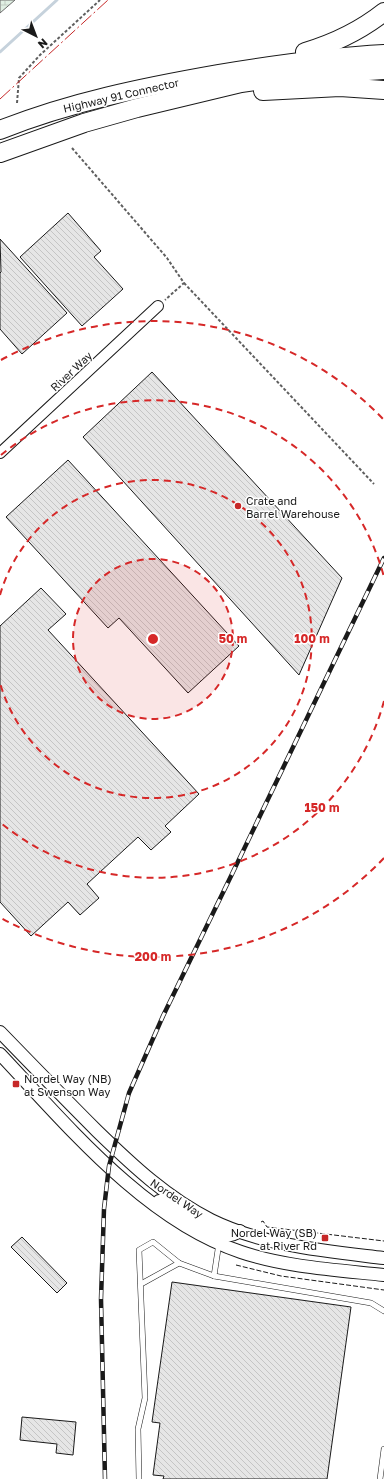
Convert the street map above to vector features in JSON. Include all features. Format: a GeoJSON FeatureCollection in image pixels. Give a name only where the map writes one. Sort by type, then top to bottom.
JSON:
{"type":"FeatureCollection","features":[{"type":"Feature","properties":{"kind":"highway"},"geometry":{"type":"LineString","coordinates":[[243,70],[334,43],[354,33],[384,12]]}},
{"type":"Feature","properties":{"kind":"highway"},"geometry":{"type":"LineString","coordinates":[[243,70],[325,58],[384,54]]}},
{"type":"Feature","properties":{"kind":"highway","name":"Highway 91 Connector"},"geometry":{"type":"LineString","coordinates":[[5,127],[104,97],[174,82],[243,70]]}},
{"type":"Feature","properties":{"kind":"highway"},"geometry":{"type":"LineString","coordinates":[[192,96],[241,83],[298,76],[384,70]]}},
{"type":"Feature","properties":{"kind":"highway"},"geometry":{"type":"LineString","coordinates":[[192,96],[340,87],[384,90]]}},
{"type":"Feature","properties":{"kind":"highway","name":"Highway 91 Connector"},"geometry":{"type":"LineString","coordinates":[[0,153],[84,123],[137,108],[192,96]]}},
{"type":"Feature","properties":{"kind":"street","name":"River Way"},"geometry":{"type":"LineString","coordinates":[[0,453],[158,306]]}},
{"type":"Feature","properties":{"kind":"street","name":"Nordel Way"},"geometry":{"type":"LineString","coordinates":[[0,1032],[65,1100],[156,1186],[211,1220],[240,1231],[288,1245],[384,1258]]}},
{"type":"Feature","properties":{"kind":"street","name":"Nordel Way"},"geometry":{"type":"LineString","coordinates":[[0,1054],[99,1157],[150,1202],[173,1219],[205,1238],[241,1252],[284,1263],[384,1275]]}},
{"type":"Feature","properties":{"kind":"street"},"geometry":{"type":"LineString","coordinates":[[150,1202],[162,1201],[208,1228],[226,1235],[234,1235],[240,1231]]}},
{"type":"Feature","properties":{"kind":"lane"},"geometry":{"type":"LineString","coordinates":[[139,1479],[138,1429],[145,1398],[139,1250],[153,1242],[179,1263],[214,1276],[372,1302],[384,1311]]}},
{"type":"Feature","properties":{"kind":"lane"},"geometry":{"type":"LineString","coordinates":[[214,1276],[219,1243]]}},
{"type":"Feature","properties":{"kind":"lane"},"geometry":{"type":"LineString","coordinates":[[141,1284],[179,1263]]}},
{"type":"Feature","properties":{"kind":"lane"},"geometry":{"type":"LineString","coordinates":[[380,1479],[384,1449]]}},
{"type":"Feature","properties":{"kind":"path"},"geometry":{"type":"LineString","coordinates":[[17,103],[19,78],[40,55],[100,0]]}},
{"type":"Feature","properties":{"kind":"path"},"geometry":{"type":"LineString","coordinates":[[72,148],[167,258],[184,283],[374,484]]}},
{"type":"Feature","properties":{"kind":"path"},"geometry":{"type":"LineString","coordinates":[[158,306],[184,283]]}},
{"type":"Feature","properties":{"kind":"green space"},"geometry":{"type":"Polygon","coordinates":[[[0,0],[15,0],[0,13],[0,0]]]}},
{"type":"Feature","properties":{"kind":"building"},"geometry":{"type":"Polygon","coordinates":[[[68,213],[101,251],[94,257],[123,289],[82,326],[20,257],[68,213]]]}},
{"type":"Feature","properties":{"kind":"building"},"geometry":{"type":"Polygon","coordinates":[[[0,239],[67,313],[22,354],[0,329],[0,239]]]}},
{"type":"Feature","properties":{"kind":"building"},"geometry":{"type":"Polygon","coordinates":[[[152,372],[342,578],[299,675],[83,437],[152,372]]]}},
{"type":"Feature","properties":{"kind":"building"},"geometry":{"type":"Polygon","coordinates":[[[68,460],[239,646],[188,693],[119,618],[108,628],[6,517],[68,460]]]}},
{"type":"Feature","properties":{"kind":"building"},"geometry":{"type":"Polygon","coordinates":[[[41,588],[66,614],[48,630],[199,794],[165,826],[171,832],[151,850],[138,837],[87,884],[99,898],[80,915],[68,902],[31,936],[0,902],[0,626],[41,588]]]}},
{"type":"Feature","properties":{"kind":"building"},"geometry":{"type":"Polygon","coordinates":[[[22,1237],[67,1283],[57,1293],[11,1247],[22,1237]]]}},
{"type":"Feature","properties":{"kind":"building"},"geometry":{"type":"Polygon","coordinates":[[[172,1282],[351,1307],[327,1479],[163,1479],[164,1476],[153,1475],[160,1423],[152,1422],[172,1282]]]}},
{"type":"Feature","properties":{"kind":"building"},"geometry":{"type":"Polygon","coordinates":[[[22,1417],[76,1422],[73,1455],[56,1453],[57,1444],[20,1440],[22,1417]]]}},
{"type":"Feature","properties":{"kind":"waterway"},"geometry":{"type":"LineString","coordinates":[[0,52],[57,0]]}},
{"type":"Feature","properties":{"kind":"railway"},"geometry":{"type":"LineString","coordinates":[[105,1479],[101,1299],[104,1209],[109,1166],[129,1093],[163,1016],[384,558]]}},
{"type":"Feature","properties":{"kind":"fence"},"geometry":{"type":"LineString","coordinates":[[261,1222],[263,1221],[267,1227],[384,1241]]}},
{"type":"Feature","properties":{"kind":"fence"},"geometry":{"type":"LineString","coordinates":[[236,1265],[281,1276],[384,1290]]}},
{"type":"Feature","properties":{"kind":"power"},"geometry":{"type":"LineString","coordinates":[[0,99],[108,0]]}},
{"type":"Feature","properties":{"kind":"place","name":"Crate and Barrel Warehouse"},"geometry":{"type":"Point","coordinates":[238,506]}},
{"type":"Feature","properties":{"kind":"place","name":"Nordel Way (NB) at Swenson Way"},"geometry":{"type":"Point","coordinates":[16,1084]}},
{"type":"Feature","properties":{"kind":"place","name":"Nordel Way (SB) at River Rd"},"geometry":{"type":"Point","coordinates":[325,1238]}}]}
